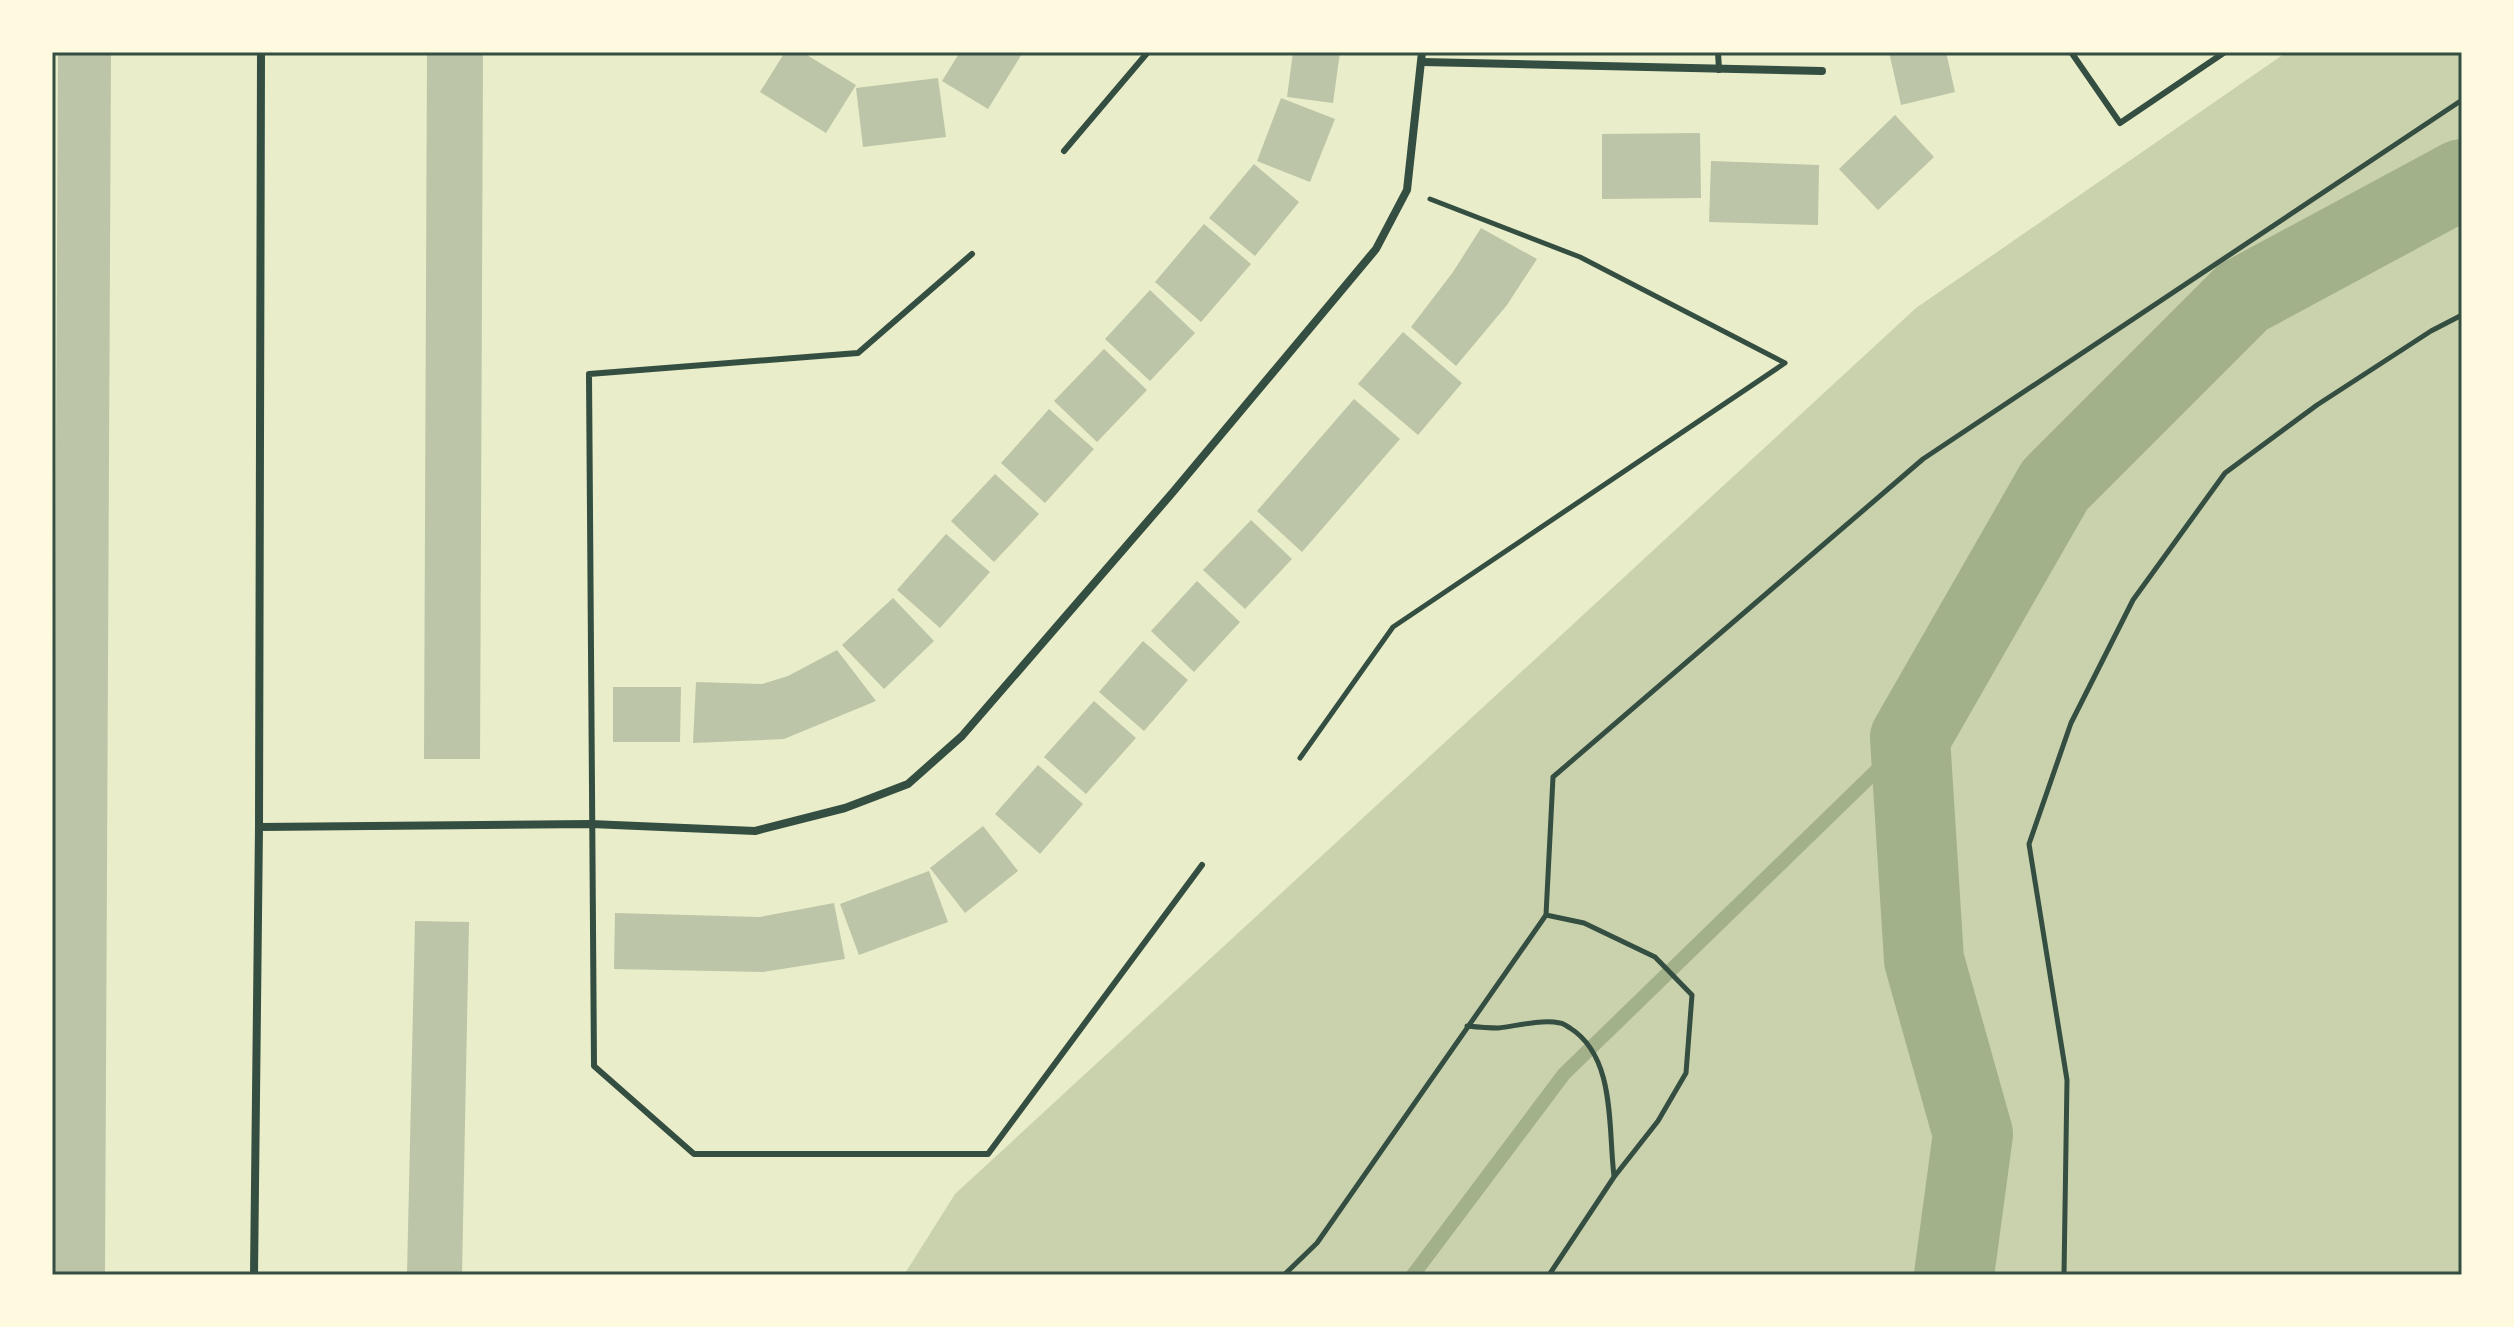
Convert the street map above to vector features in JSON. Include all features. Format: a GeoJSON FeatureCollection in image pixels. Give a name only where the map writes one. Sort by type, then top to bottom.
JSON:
{"type":"FeatureCollection","features":[{"type":"Feature","properties":{"kind":"street"},"geometry":{"type":"LineString","coordinates":[[254,1275],[259,827],[261,52]]}},
{"type":"Feature","properties":{"kind":"street"},"geometry":{"type":"LineString","coordinates":[[259,827],[591,824],[755,831],[845,808],[908,784],[962,736],[1173,492],[1376,249],[1407,190],[1422,52]]}},
{"type":"Feature","properties":{"kind":"street"},"geometry":{"type":"LineString","coordinates":[[1422,62],[1822,71]]}},
{"type":"Feature","properties":{"kind":"lane"},"geometry":{"type":"LineString","coordinates":[[1064,151],[1148,52]]}},
{"type":"Feature","properties":{"kind":"lane"},"geometry":{"type":"LineString","coordinates":[[1718,52],[1719,70]]}},
{"type":"Feature","properties":{"kind":"lane"},"geometry":{"type":"LineString","coordinates":[[2071,52],[2120,123],[2225,52]]}},
{"type":"Feature","properties":{"kind":"lane"},"geometry":{"type":"LineString","coordinates":[[972,254],[858,353],[589,374],[594,1066],[694,1154],[988,1154],[1202,865]]}},
{"type":"Feature","properties":{"kind":"path"},"geometry":{"type":"LineString","coordinates":[[1284,1275],[1317,1243],[1546,915],[1553,777],[1923,459],[2462,100]]}},
{"type":"Feature","properties":{"kind":"path"},"geometry":{"type":"LineString","coordinates":[[1300,758],[1393,627],[1785,363],[1580,257],[1407,190]]}},
{"type":"Feature","properties":{"kind":"path"},"geometry":{"type":"LineString","coordinates":[[2064,1275],[2067,1080],[2029,844],[2071,723],[2133,600],[2225,473],[2317,405],[2431,331],[2462,315]]}},
{"type":"Feature","properties":{"kind":"path"},"geometry":{"type":"LineString","coordinates":[[1546,915],[1584,923],[1655,957],[1692,995],[1686,1073],[1658,1121],[1614,1177],[1549,1275]]}},
{"type":"Feature","properties":{"kind":"path"},"geometry":{"type":"LineString","coordinates":[[1467,1026],[1494,1028],[1561,1023],[1583,1036],[1598,1059],[1604,1081],[1610,1112],[1614,1177]]}},
{"type":"Feature","properties":{"kind":"green space"},"geometry":{"type":"Polygon","coordinates":[[[2287,52],[2462,52],[2462,1275],[904,1275],[955,1194],[1916,308],[2287,52]]]}},
{"type":"Feature","properties":{"kind":"building"},"geometry":{"type":"Polygon","coordinates":[[[58,52],[111,52],[105,1275],[52,1275],[58,52]]]}},
{"type":"Feature","properties":{"kind":"building"},"geometry":{"type":"Polygon","coordinates":[[[427,52],[483,52],[480,759],[424,759],[427,52]]]}},
{"type":"Feature","properties":{"kind":"building"},"geometry":{"type":"Polygon","coordinates":[[[785,52],[802,52],[856,85],[826,133],[760,92],[785,52]]]}},
{"type":"Feature","properties":{"kind":"building"},"geometry":{"type":"Polygon","coordinates":[[[960,52],[1023,52],[988,109],[942,81],[960,52]]]}},
{"type":"Feature","properties":{"kind":"building"},"geometry":{"type":"Polygon","coordinates":[[[1293,52],[1340,52],[1333,103],[1287,97],[1293,52]]]}},
{"type":"Feature","properties":{"kind":"building"},"geometry":{"type":"Polygon","coordinates":[[[1889,52],[1946,52],[1955,92],[1901,105],[1889,52]]]}},
{"type":"Feature","properties":{"kind":"building"},"geometry":{"type":"Polygon","coordinates":[[[938,78],[946,137],[863,147],[856,88],[938,78]]]}},
{"type":"Feature","properties":{"kind":"building"},"geometry":{"type":"Polygon","coordinates":[[[1281,98],[1335,119],[1310,182],[1257,161],[1281,98]]]}},
{"type":"Feature","properties":{"kind":"building"},"geometry":{"type":"Polygon","coordinates":[[[1895,115],[1934,157],[1878,210],[1839,169],[1895,115]]]}},
{"type":"Feature","properties":{"kind":"building"},"geometry":{"type":"Polygon","coordinates":[[[1700,133],[1701,198],[1602,199],[1602,134],[1700,133]]]}},
{"type":"Feature","properties":{"kind":"building"},"geometry":{"type":"Polygon","coordinates":[[[1711,161],[1819,165],[1818,225],[1709,222],[1711,161]]]}},
{"type":"Feature","properties":{"kind":"building"},"geometry":{"type":"Polygon","coordinates":[[[1254,164],[1299,202],[1255,256],[1209,218],[1254,164]]]}},
{"type":"Feature","properties":{"kind":"building"},"geometry":{"type":"Polygon","coordinates":[[[1204,224],[1251,264],[1201,322],[1155,282],[1204,224]]]}},
{"type":"Feature","properties":{"kind":"building"},"geometry":{"type":"Polygon","coordinates":[[[1481,228],[1537,259],[1507,305],[1456,366],[1411,327],[1453,272],[1481,228]]]}},
{"type":"Feature","properties":{"kind":"building"},"geometry":{"type":"Polygon","coordinates":[[[1150,290],[1195,333],[1150,381],[1105,339],[1150,290]]]}},
{"type":"Feature","properties":{"kind":"building"},"geometry":{"type":"Polygon","coordinates":[[[1403,332],[1462,383],[1418,435],[1358,384],[1403,332]]]}},
{"type":"Feature","properties":{"kind":"building"},"geometry":{"type":"Polygon","coordinates":[[[1104,349],[1147,390],[1097,442],[1054,401],[1104,349]]]}},
{"type":"Feature","properties":{"kind":"building"},"geometry":{"type":"Polygon","coordinates":[[[1354,399],[1400,439],[1302,552],[1257,511],[1354,399]]]}},
{"type":"Feature","properties":{"kind":"building"},"geometry":{"type":"Polygon","coordinates":[[[1049,409],[1094,449],[1045,503],[1001,463],[1049,409]]]}},
{"type":"Feature","properties":{"kind":"building"},"geometry":{"type":"Polygon","coordinates":[[[995,474],[1039,514],[994,562],[951,521],[995,474]]]}},
{"type":"Feature","properties":{"kind":"building"},"geometry":{"type":"Polygon","coordinates":[[[1251,520],[1292,559],[1245,609],[1203,570],[1251,520]]]}},
{"type":"Feature","properties":{"kind":"building"},"geometry":{"type":"Polygon","coordinates":[[[946,534],[990,572],[940,628],[897,590],[946,534]]]}},
{"type":"Feature","properties":{"kind":"building"},"geometry":{"type":"Polygon","coordinates":[[[1197,581],[1240,622],[1194,672],[1151,631],[1197,581]]]}},
{"type":"Feature","properties":{"kind":"building"},"geometry":{"type":"Polygon","coordinates":[[[893,598],[934,641],[884,689],[842,645],[893,598]]]}},
{"type":"Feature","properties":{"kind":"building"},"geometry":{"type":"Polygon","coordinates":[[[1143,641],[1188,680],[1144,731],[1099,692],[1143,641]]]}},
{"type":"Feature","properties":{"kind":"building"},"geometry":{"type":"Polygon","coordinates":[[[837,650],[876,701],[784,739],[693,743],[696,682],[762,684],[788,676],[837,650]]]}},
{"type":"Feature","properties":{"kind":"building"},"geometry":{"type":"Polygon","coordinates":[[[613,687],[681,687],[680,742],[613,742],[613,687]]]}},
{"type":"Feature","properties":{"kind":"building"},"geometry":{"type":"Polygon","coordinates":[[[1094,701],[1136,738],[1086,794],[1044,757],[1094,701]]]}},
{"type":"Feature","properties":{"kind":"building"},"geometry":{"type":"Polygon","coordinates":[[[1038,765],[1083,804],[1040,854],[995,814],[1038,765]]]}},
{"type":"Feature","properties":{"kind":"building"},"geometry":{"type":"Polygon","coordinates":[[[983,826],[1018,871],[965,913],[930,868],[983,826]]]}},
{"type":"Feature","properties":{"kind":"building"},"geometry":{"type":"Polygon","coordinates":[[[929,871],[948,922],[859,955],[840,904],[929,871]]]}},
{"type":"Feature","properties":{"kind":"building"},"geometry":{"type":"Polygon","coordinates":[[[834,903],[845,959],[763,972],[614,969],[615,913],[760,917],[834,903]]]}},
{"type":"Feature","properties":{"kind":"building"},"geometry":{"type":"Polygon","coordinates":[[[415,921],[469,922],[462,1275],[407,1275],[415,921]]]}},
{"type":"Feature","properties":{"kind":"waterway"},"geometry":{"type":"LineString","coordinates":[[1954,1275],[1973,1134],[1924,960],[1910,738],[2055,485],[2243,297],[2462,179]]}},
{"type":"Feature","properties":{"kind":"waterway"},"geometry":{"type":"LineString","coordinates":[[1413,1275],[1564,1074],[1910,738]]}}]}
